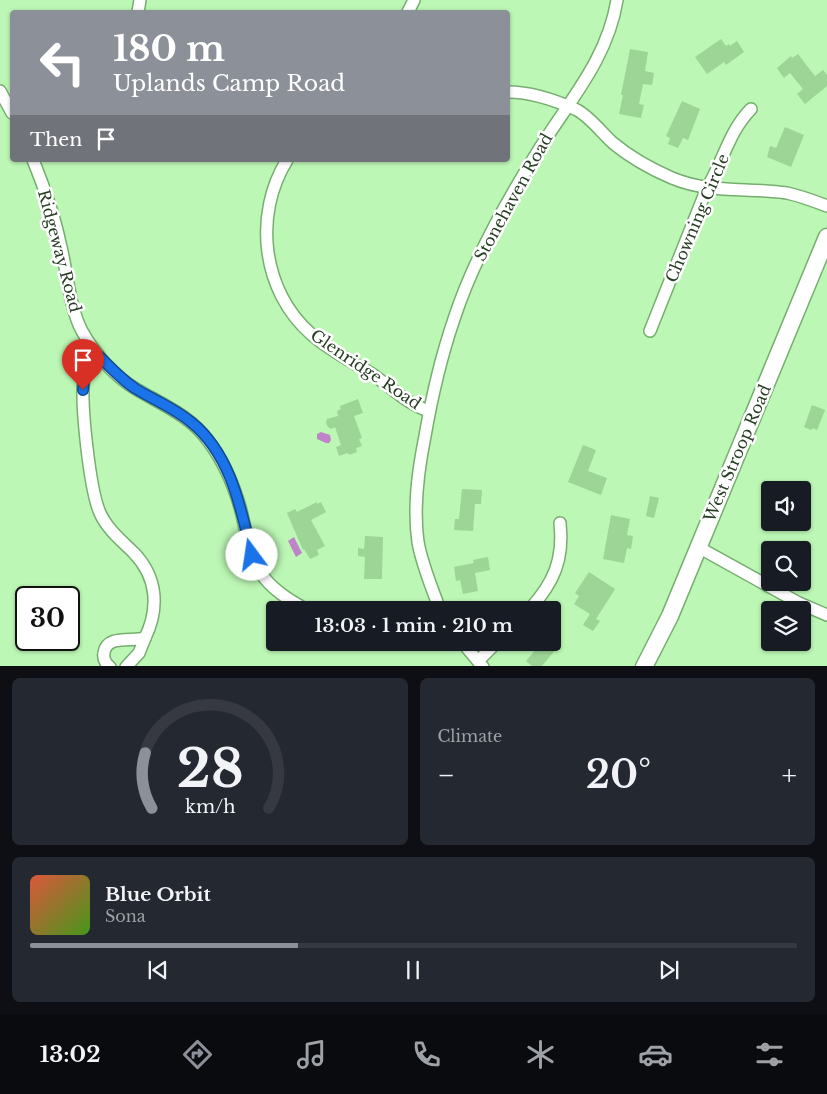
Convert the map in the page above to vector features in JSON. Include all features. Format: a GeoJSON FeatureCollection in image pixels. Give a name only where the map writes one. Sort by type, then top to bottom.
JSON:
{"type":"FeatureCollection","features":[{"type":"Feature","properties":{"kind":"main road","name":"West Stroop Road"},"geometry":{"type":"LineString","coordinates":[[644,666],[670,616],[827,237]]}},
{"type":"Feature","properties":{"kind":"street","name":"Stonehaven Road"},"geometry":{"type":"LineString","coordinates":[[437,601],[418,543],[416,524],[417,493],[429,411],[454,317],[485,245],[524,173],[556,122],[588,78],[610,30],[617,0]]}},
{"type":"Feature","properties":{"kind":"street"},"geometry":{"type":"LineString","coordinates":[[0,91],[10,109]]}},
{"type":"Feature","properties":{"kind":"street"},"geometry":{"type":"LineString","coordinates":[[510,92],[543,97],[578,110],[614,144],[650,168],[673,178],[707,188],[788,194],[827,206]]}},
{"type":"Feature","properties":{"kind":"street","name":"Chowning Circle"},"geometry":{"type":"LineString","coordinates":[[650,331],[707,188],[715,175],[735,128],[751,109]]}},
{"type":"Feature","properties":{"kind":"street","name":"Ridgeway Road"},"geometry":{"type":"LineString","coordinates":[[34,162],[54,215],[77,319],[82,331],[99,356],[124,381],[135,389],[175,410],[204,435],[228,471],[240,506],[252,555],[260,571],[274,588],[293,601]]}},
{"type":"Feature","properties":{"kind":"street","name":"Glenridge Road"},"geometry":{"type":"LineString","coordinates":[[286,162],[274,185],[269,201],[266,216],[266,234],[272,273],[288,307],[299,322],[324,345],[378,378],[412,404],[429,411]]}},
{"type":"Feature","properties":{"kind":"street"},"geometry":{"type":"LineString","coordinates":[[99,356],[92,362],[86,372],[83,390],[94,495],[104,521],[136,556],[150,579],[154,592],[154,614],[145,638],[138,653],[126,666]]}},
{"type":"Feature","properties":{"kind":"street"},"geometry":{"type":"LineString","coordinates":[[535,601],[554,574],[559,561],[562,548],[560,523]]}},
{"type":"Feature","properties":{"kind":"street"},"geometry":{"type":"LineString","coordinates":[[698,546],[799,604],[827,615]]}},
{"type":"Feature","properties":{"kind":"street"},"geometry":{"type":"LineString","coordinates":[[110,666],[104,659],[103,653],[109,643],[115,640],[138,640],[145,638]]}},
{"type":"Feature","properties":{"kind":"street"},"geometry":{"type":"LineString","coordinates":[[470,651],[481,664],[491,651]]}},
{"type":"Feature","properties":{"kind":"shaded area"},"geometry":{"type":"Polygon","coordinates":[[[321,432],[330,435],[331,440],[329,443],[317,439],[317,434],[321,432]]]}},
{"type":"Feature","properties":{"kind":"shaded area"},"geometry":{"type":"Polygon","coordinates":[[[294,537],[302,553],[296,557],[288,541],[294,537]]]}},
{"type":"Feature","properties":{"kind":"building"},"geometry":{"type":"Polygon","coordinates":[[[721,39],[726,46],[729,44],[730,46],[737,41],[744,52],[726,65],[724,62],[707,74],[695,57],[721,39]]]}},
{"type":"Feature","properties":{"kind":"building"},"geometry":{"type":"Polygon","coordinates":[[[630,49],[648,52],[645,71],[654,73],[652,85],[643,84],[639,104],[644,105],[641,118],[619,114],[630,49]]]}},
{"type":"Feature","properties":{"kind":"building"},"geometry":{"type":"Polygon","coordinates":[[[798,54],[815,76],[823,70],[827,75],[827,86],[805,104],[797,94],[803,89],[790,73],[784,78],[777,68],[791,56],[792,58],[798,54]]]}},
{"type":"Feature","properties":{"kind":"building"},"geometry":{"type":"Polygon","coordinates":[[[682,101],[700,109],[688,140],[683,138],[678,148],[668,144],[670,138],[666,136],[682,101]]]}},
{"type":"Feature","properties":{"kind":"building"},"geometry":{"type":"Polygon","coordinates":[[[785,127],[804,135],[791,167],[767,157],[770,146],[776,148],[785,127]]]}},
{"type":"Feature","properties":{"kind":"building"},"geometry":{"type":"Polygon","coordinates":[[[358,399],[363,413],[354,416],[362,438],[359,439],[362,446],[356,448],[357,452],[339,456],[336,447],[341,445],[335,427],[331,429],[328,427],[327,419],[338,416],[337,411],[341,409],[340,406],[358,399]]]}},
{"type":"Feature","properties":{"kind":"building"},"geometry":{"type":"Polygon","coordinates":[[[812,405],[825,410],[817,430],[804,427],[812,405]]]}},
{"type":"Feature","properties":{"kind":"building"},"geometry":{"type":"Polygon","coordinates":[[[583,445],[596,450],[588,471],[607,478],[601,495],[568,482],[583,445]]]}},
{"type":"Feature","properties":{"kind":"building"},"geometry":{"type":"Polygon","coordinates":[[[462,489],[482,490],[481,504],[475,504],[473,531],[454,530],[455,519],[459,519],[462,489]]]}},
{"type":"Feature","properties":{"kind":"building"},"geometry":{"type":"Polygon","coordinates":[[[650,496],[659,498],[654,518],[646,516],[650,496]]]}},
{"type":"Feature","properties":{"kind":"building"},"geometry":{"type":"Polygon","coordinates":[[[317,502],[317,504],[321,502],[326,512],[311,520],[325,546],[317,550],[319,555],[310,559],[303,550],[287,513],[295,509],[297,512],[317,502]]]}},
{"type":"Feature","properties":{"kind":"building"},"geometry":{"type":"Polygon","coordinates":[[[611,515],[630,519],[627,535],[633,536],[631,549],[627,548],[624,563],[603,559],[611,515]]]}},
{"type":"Feature","properties":{"kind":"building"},"geometry":{"type":"Polygon","coordinates":[[[365,536],[383,537],[382,579],[364,579],[365,557],[358,556],[358,548],[364,549],[365,536]]]}},
{"type":"Feature","properties":{"kind":"building"},"geometry":{"type":"Polygon","coordinates":[[[488,557],[490,570],[475,573],[478,591],[463,594],[460,580],[456,581],[454,567],[474,563],[473,560],[488,557]]]}},
{"type":"Feature","properties":{"kind":"building"},"geometry":{"type":"Polygon","coordinates":[[[589,572],[615,589],[596,619],[600,621],[593,631],[583,625],[590,614],[574,604],[579,596],[575,593],[589,572]]]}},
{"type":"Feature","properties":{"kind":"building"},"geometry":{"type":"Polygon","coordinates":[[[534,651],[554,651],[542,666],[532,666],[526,661],[534,651]]]}},
{"type":"Feature","properties":{"kind":"route"},"geometry":{"type":"LineString","coordinates":[[83,390],[86,372],[92,362],[99,356],[124,381],[135,389],[175,410],[192,423],[204,435],[228,471],[240,506],[252,555]]}}]}
